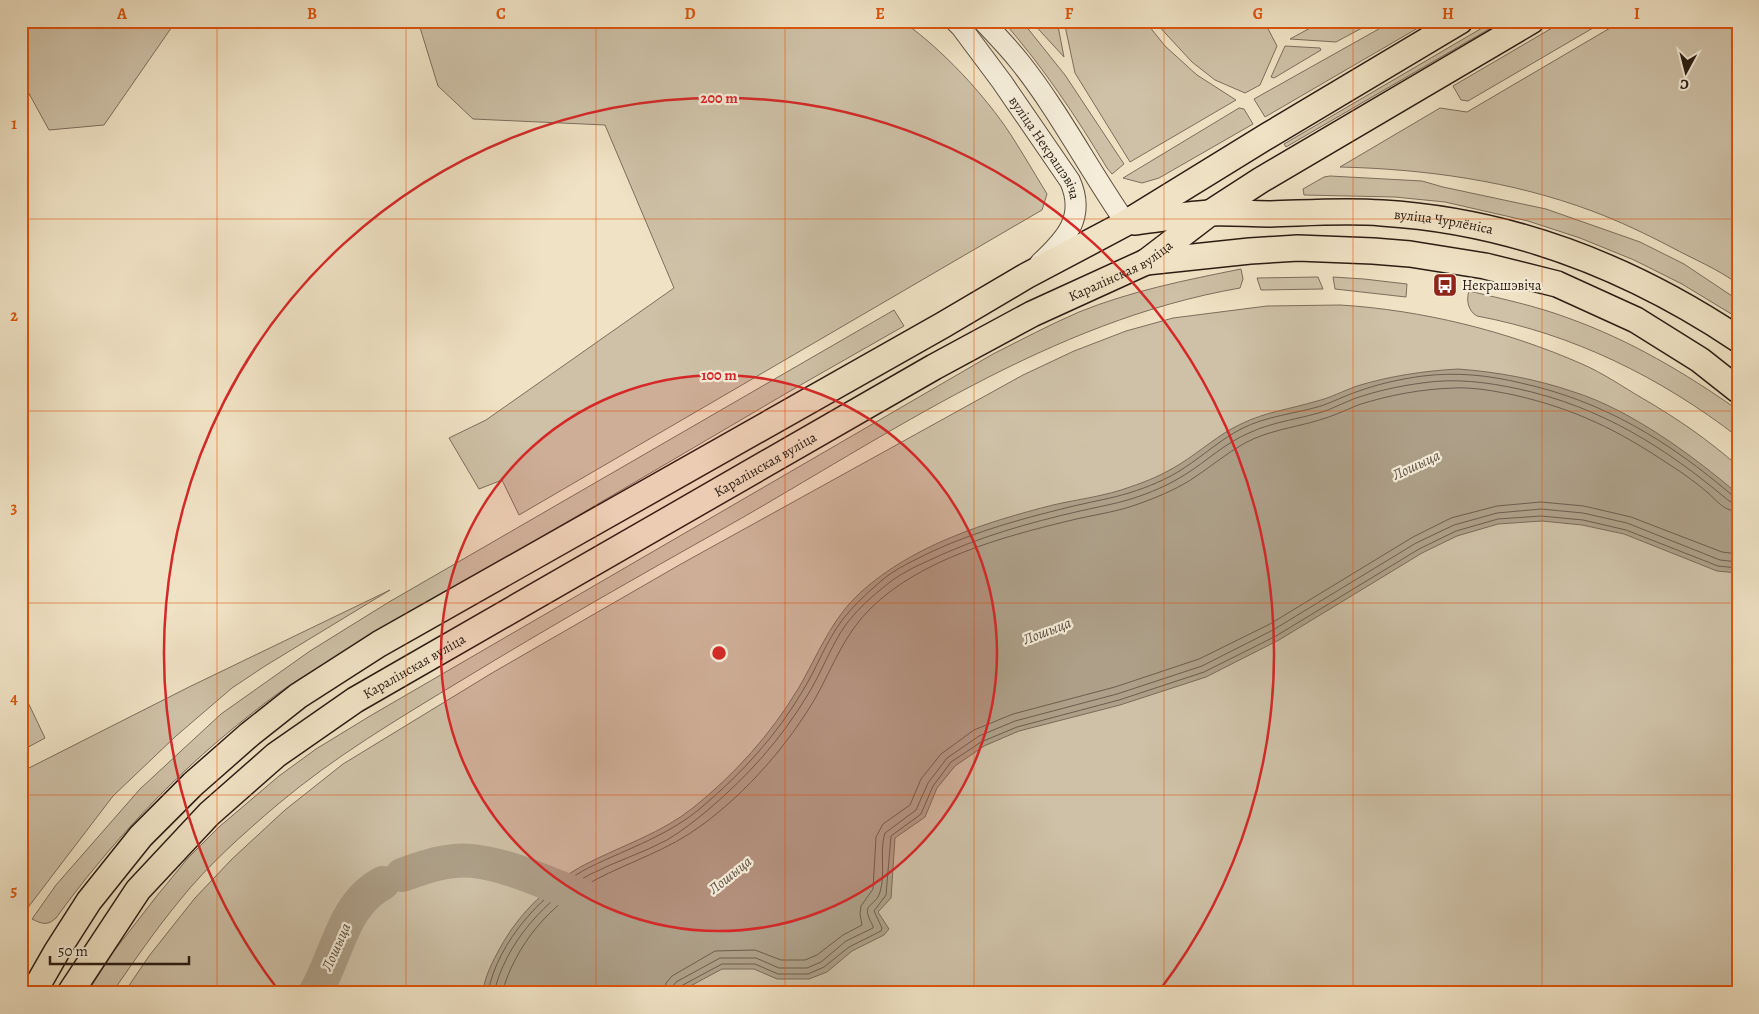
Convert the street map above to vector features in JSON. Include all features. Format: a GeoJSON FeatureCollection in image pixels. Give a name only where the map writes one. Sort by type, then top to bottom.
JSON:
{"type":"FeatureCollection","features":[{"type":"Feature","properties":{"kind":"main road"},"geometry":{"type":"LineString","coordinates":[[33,993],[57,950],[89,901],[141,836],[193,784],[250,734],[298,696],[379,644],[943,325],[1026,276],[1126,223],[1460,21]]}},
{"type":"Feature","properties":{"kind":"main road","name":"Каралінская вуліца"},"geometry":{"type":"LineString","coordinates":[[70,993],[138,890],[209,814],[276,755],[355,700],[934,367],[1032,314],[1146,262],[1210,213],[1261,180],[1531,21]]}},
{"type":"Feature","properties":{"kind":"main road"},"geometry":{"type":"LineString","coordinates":[[1261,180],[1254,195],[1256,203],[1262,210],[1270,214]]}},
{"type":"Feature","properties":{"kind":"main road","name":"вуліца Чурлёніса"},"geometry":{"type":"LineString","coordinates":[[1126,223],[1210,213],[1383,213],[1446,219],[1514,234],[1585,257],[1629,276],[1699,313],[1738,339]]}},
{"type":"Feature","properties":{"kind":"main road"},"geometry":{"type":"LineString","coordinates":[[1126,223],[1146,262],[1298,248],[1401,253],[1485,266],[1557,284],[1636,320],[1700,360],[1738,390]]}},
{"type":"Feature","properties":{"kind":"main road"},"geometry":{"type":"LineString","coordinates":[[572,536],[570,546],[572,557],[588,566]]}},
{"type":"Feature","properties":{"kind":"street","name":"вуліца Некрашэвіча"},"geometry":{"type":"LineString","coordinates":[[955,21],[962,27],[1002,82],[1070,181],[1076,196],[1074,216],[1066,237],[1026,276]]}},
{"type":"Feature","properties":{"kind":"street","name":"вуліца Некрашэвіча"},"geometry":{"type":"LineString","coordinates":[[983,21],[1019,60],[1044,95],[1126,223]]}},
{"type":"Feature","properties":{"kind":"shaded area"},"geometry":{"type":"Polygon","coordinates":[[[21,21],[176,21],[104,125],[49,130],[21,79],[21,21]]]}},
{"type":"Feature","properties":{"kind":"shaded area"},"geometry":{"type":"Polygon","coordinates":[[[418,21],[902,21],[932,45],[975,88],[1011,135],[1047,194],[1042,210],[519,515],[502,480],[479,489],[449,438],[486,420],[674,288],[605,125],[473,119],[438,86],[418,21]]]}},
{"type":"Feature","properties":{"kind":"shaded area"},"geometry":{"type":"Polygon","coordinates":[[[1003,21],[1022,21],[1065,75],[1124,164],[1112,174],[1058,92],[1003,21]]]}},
{"type":"Feature","properties":{"kind":"shaded area"},"geometry":{"type":"Polygon","coordinates":[[[1031,21],[1057,21],[1064,57],[1031,21]]]}},
{"type":"Feature","properties":{"kind":"shaded area"},"geometry":{"type":"Polygon","coordinates":[[[1064,21],[1145,21],[1165,46],[1197,75],[1236,100],[1130,162],[1075,73],[1064,21]]]}},
{"type":"Feature","properties":{"kind":"shaded area"},"geometry":{"type":"Polygon","coordinates":[[[1154,21],[1264,21],[1277,46],[1260,85],[1245,93],[1215,80],[1192,62],[1154,21]]]}},
{"type":"Feature","properties":{"kind":"shaded area"},"geometry":{"type":"Polygon","coordinates":[[[1323,21],[1375,21],[1336,42],[1290,39],[1323,21]]]}},
{"type":"Feature","properties":{"kind":"shaded area"},"geometry":{"type":"Polygon","coordinates":[[[1393,21],[1430,21],[1265,117],[1254,99],[1393,21]]]}},
{"type":"Feature","properties":{"kind":"shaded area"},"geometry":{"type":"Polygon","coordinates":[[[1494,21],[1503,21],[1286,147],[1284,144],[1494,21]]]}},
{"type":"Feature","properties":{"kind":"shaded area"},"geometry":{"type":"Polygon","coordinates":[[[1564,21],[1605,21],[1468,101],[1461,100],[1453,86],[1564,21]]]}},
{"type":"Feature","properties":{"kind":"shaded area"},"geometry":{"type":"Polygon","coordinates":[[[1622,21],[1738,21],[1738,284],[1714,269],[1622,223],[1562,201],[1500,184],[1468,178],[1404,170],[1340,167],[1440,108],[1467,112],[1622,21]]]}},
{"type":"Feature","properties":{"kind":"shaded area"},"geometry":{"type":"Polygon","coordinates":[[[1285,46],[1320,48],[1321,50],[1274,78],[1271,77],[1285,46]]]}},
{"type":"Feature","properties":{"kind":"shaded area"},"geometry":{"type":"Polygon","coordinates":[[[1239,108],[1244,109],[1253,124],[1159,178],[1142,183],[1123,178],[1239,108]]]}},
{"type":"Feature","properties":{"kind":"shaded area"},"geometry":{"type":"Polygon","coordinates":[[[1324,177],[1422,181],[1546,209],[1640,242],[1684,264],[1738,300],[1738,318],[1682,284],[1634,260],[1580,238],[1528,221],[1445,202],[1395,197],[1304,195],[1303,189],[1324,177]]]}},
{"type":"Feature","properties":{"kind":"shaded area"},"geometry":{"type":"Polygon","coordinates":[[[1241,269],[1243,279],[1240,288],[1170,304],[1103,326],[1037,354],[973,385],[560,621],[391,724],[321,770],[264,816],[226,850],[202,874],[171,911],[112,993],[87,993],[114,951],[188,858],[219,827],[279,776],[316,749],[993,354],[1079,312],[1119,298],[1200,277],[1241,269]]]}},
{"type":"Feature","properties":{"kind":"shaded area"},"geometry":{"type":"Polygon","coordinates":[[[1318,277],[1323,289],[1261,290],[1257,278],[1318,277]]]}},
{"type":"Feature","properties":{"kind":"shaded area"},"geometry":{"type":"Polygon","coordinates":[[[1333,277],[1407,284],[1406,297],[1335,289],[1333,277]]]}},
{"type":"Feature","properties":{"kind":"shaded area"},"geometry":{"type":"Polygon","coordinates":[[[1469,291],[1532,306],[1568,318],[1613,336],[1656,358],[1738,410],[1738,437],[1678,395],[1614,361],[1581,346],[1547,334],[1477,316],[1469,305],[1469,291]]]}},
{"type":"Feature","properties":{"kind":"shaded area"},"geometry":{"type":"Polygon","coordinates":[[[1340,305],[1433,317],[1494,332],[1553,352],[1598,372],[1655,406],[1703,438],[1738,466],[1738,993],[124,993],[149,956],[195,898],[232,859],[285,810],[343,764],[492,673],[681,564],[1023,375],[1074,351],[1126,331],[1173,318],[1267,306],[1340,305]]]}},
{"type":"Feature","properties":{"kind":"shaded area"},"geometry":{"type":"Polygon","coordinates":[[[894,310],[904,326],[303,677],[279,693],[215,744],[166,789],[97,864],[56,918],[44,923],[32,919],[56,885],[140,789],[221,714],[310,651],[389,602],[894,310]]]}},
{"type":"Feature","properties":{"kind":"shaded area"},"geometry":{"type":"Polygon","coordinates":[[[390,590],[232,688],[176,736],[113,796],[23,914],[21,912],[21,772],[189,687],[390,590]]]}},
{"type":"Feature","properties":{"kind":"shaded area"},"geometry":{"type":"Polygon","coordinates":[[[24,694],[45,738],[21,751],[21,696],[24,694]]]}},
{"type":"Feature","properties":{"kind":"water"},"geometry":{"type":"Polygon","coordinates":[[[1458,369],[1517,377],[1574,392],[1617,410],[1681,449],[1738,494],[1738,573],[1717,571],[1624,534],[1582,525],[1542,521],[1498,524],[1457,536],[1422,553],[1279,640],[1206,677],[1120,705],[1019,731],[984,746],[955,766],[937,788],[925,817],[895,838],[891,898],[878,912],[889,929],[884,935],[852,951],[827,972],[809,979],[777,979],[754,969],[722,969],[674,993],[483,993],[487,975],[508,935],[526,911],[548,889],[573,871],[656,831],[682,816],[738,767],[787,706],[841,614],[861,592],[881,575],[927,548],[951,537],[1002,519],[1053,505],[1112,493],[1150,480],[1180,464],[1233,428],[1259,416],[1322,400],[1357,386],[1382,379],[1458,369]]]}},
{"type":"Feature","properties":{"kind":"waterway","name":"Лошыца"},"geometry":{"type":"LineString","coordinates":[[402,875],[446,862],[473,861],[520,872],[596,901]]}},
{"type":"Feature","properties":{"kind":"waterway","name":"Лошыца"},"geometry":{"type":"LineString","coordinates":[[315,993],[323,979],[349,918],[369,892],[383,883]]}},
{"type":"Feature","properties":{"kind":"place","name":"Некрашэвіча"},"geometry":{"type":"Point","coordinates":[1445,285]}}]}
